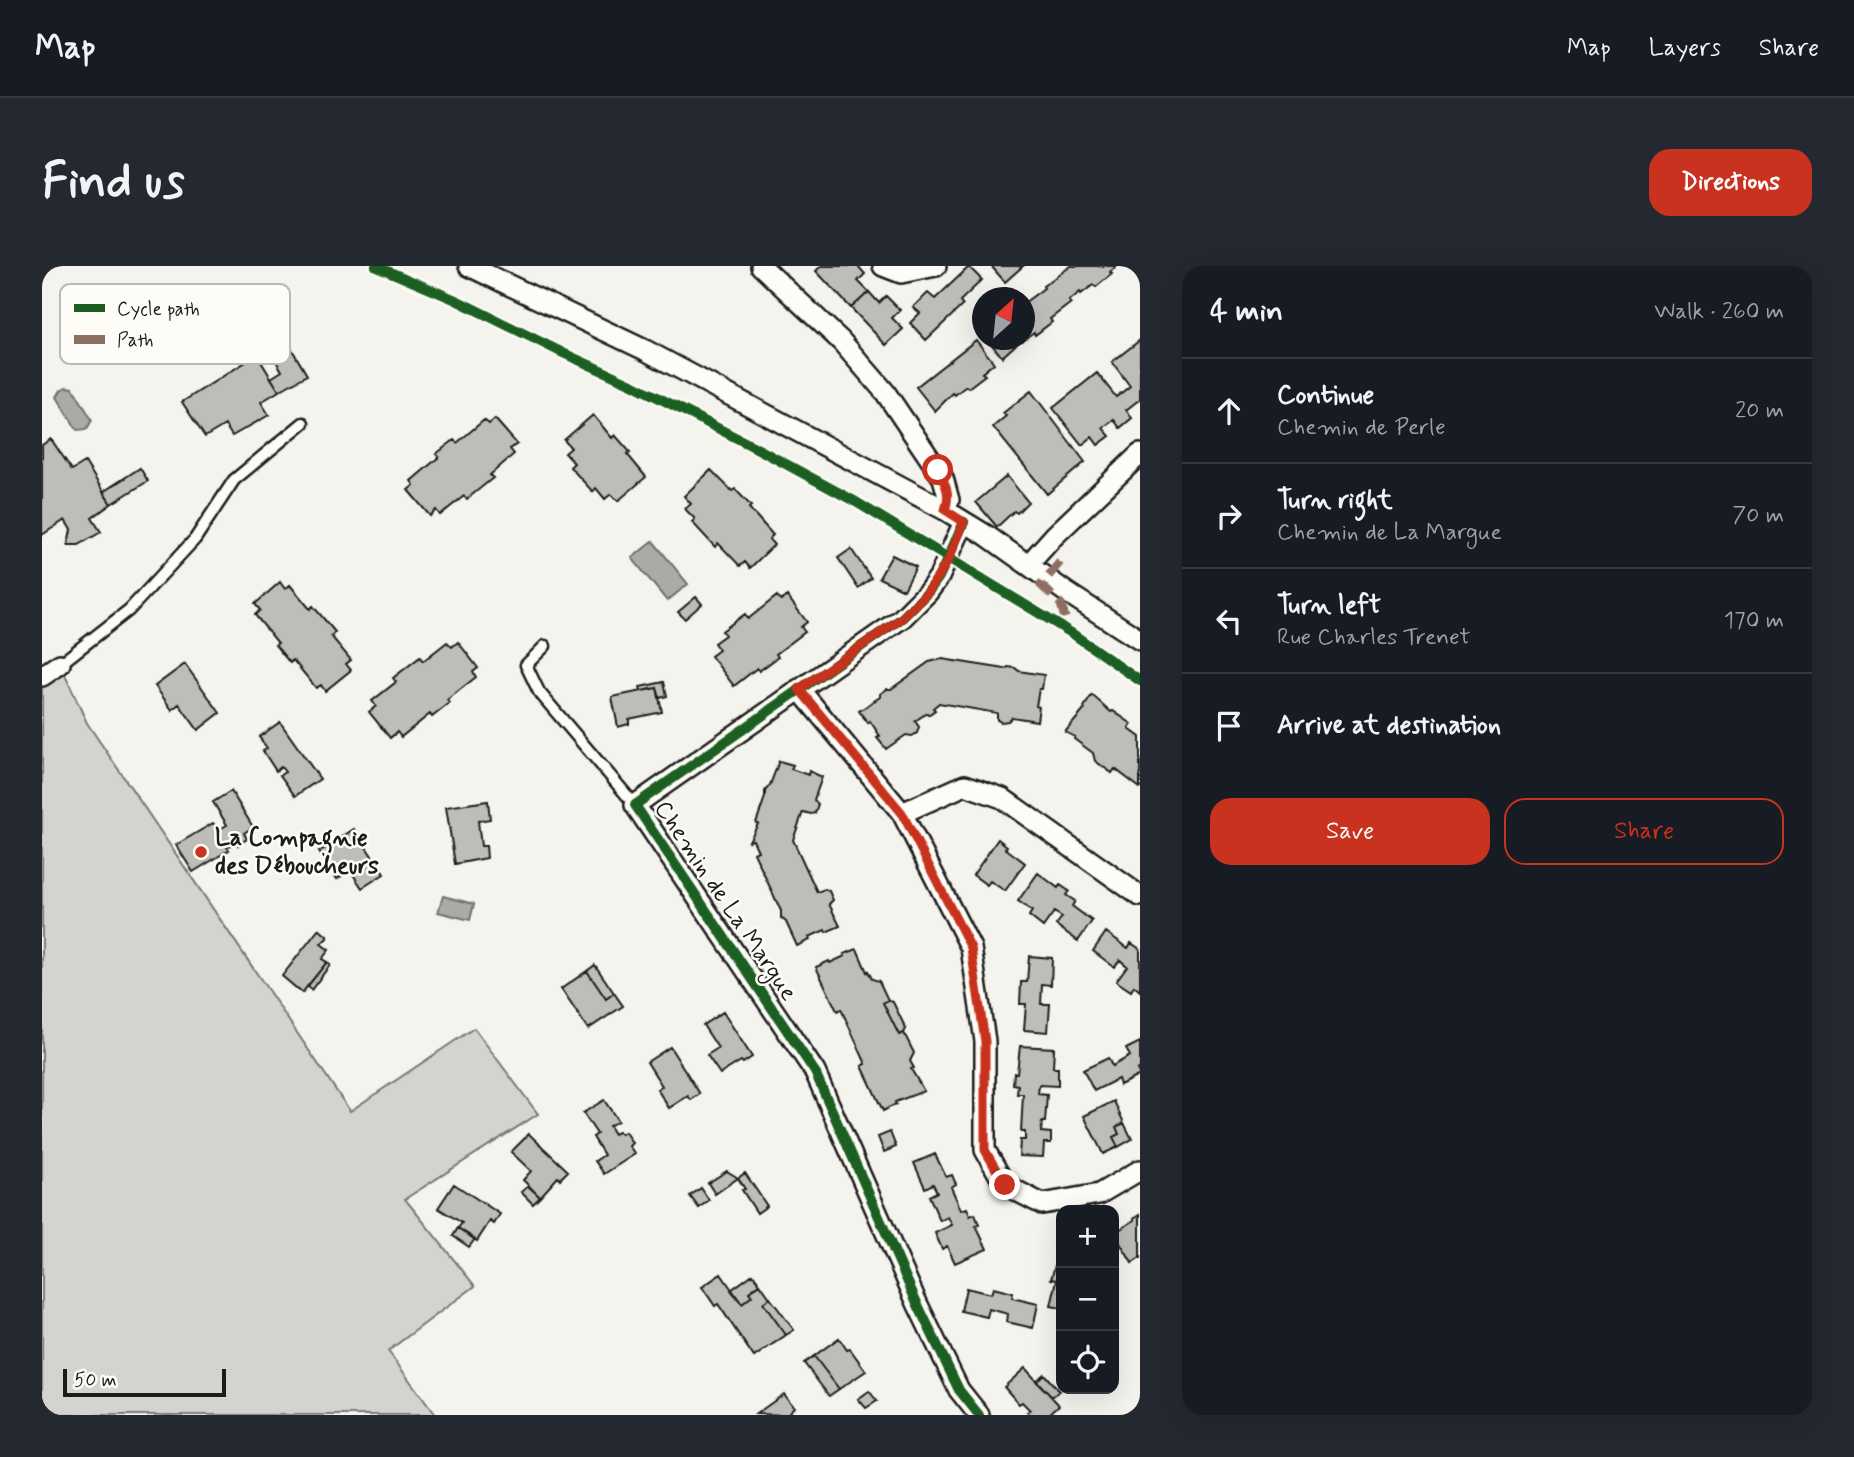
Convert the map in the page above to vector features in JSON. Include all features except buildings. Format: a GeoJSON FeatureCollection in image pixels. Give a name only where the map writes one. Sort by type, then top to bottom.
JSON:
{"type":"FeatureCollection","features":[{"type":"Feature","properties":{"kind":"street"},"geometry":{"type":"LineString","coordinates":[[469,266],[645,350],[945,510],[1140,640]]}},
{"type":"Feature","properties":{"kind":"street"},"geometry":{"type":"LineString","coordinates":[[761,266],[841,341],[884,392],[943,478],[949,500],[945,510]]}},
{"type":"Feature","properties":{"kind":"street"},"geometry":{"type":"LineString","coordinates":[[883,266],[901,273],[936,266]]}},
{"type":"Feature","properties":{"kind":"street"},"geometry":{"type":"LineString","coordinates":[[1028,565],[1054,536],[1140,454]]}},
{"type":"Feature","properties":{"kind":"street","name":"Chemin de La Margue"},"geometry":{"type":"LineString","coordinates":[[964,522],[949,559],[928,592],[902,618],[635,805],[815,1072],[917,1303],[960,1390],[979,1415]]}},
{"type":"Feature","properties":{"kind":"street"},"geometry":{"type":"LineString","coordinates":[[42,676],[60,664]]}},
{"type":"Feature","properties":{"kind":"street"},"geometry":{"type":"LineString","coordinates":[[799,689],[902,813],[971,948],[985,1041],[985,1150],[1005,1185],[1042,1204],[1099,1194],[1140,1170]]}},
{"type":"Feature","properties":{"kind":"street"},"geometry":{"type":"LineString","coordinates":[[902,813],[964,785],[1002,799],[1140,896]]}},
{"type":"Feature","properties":{"kind":"lane"},"geometry":{"type":"LineString","coordinates":[[60,664],[129,610],[195,539],[234,480],[303,423]]}},
{"type":"Feature","properties":{"kind":"lane"},"geometry":{"type":"LineString","coordinates":[[545,646],[526,666],[540,692],[635,805]]}},
{"type":"Feature","properties":{"kind":"shaded area"},"geometry":{"type":"Polygon","coordinates":[[[66,387],[73,388],[92,420],[87,429],[77,430],[57,397],[66,387]]]}},
{"type":"Feature","properties":{"kind":"shaded area"},"geometry":{"type":"Polygon","coordinates":[[[653,541],[688,584],[667,601],[632,558],[653,541]]]}},
{"type":"Feature","properties":{"kind":"shaded area"},"geometry":{"type":"Polygon","coordinates":[[[60,664],[87,723],[350,1111],[474,1028],[538,1114],[405,1199],[475,1286],[388,1351],[435,1415],[42,1415],[42,676],[60,664]]]}},
{"type":"Feature","properties":{"kind":"shaded area"},"geometry":{"type":"Polygon","coordinates":[[[443,896],[474,904],[470,920],[438,912],[443,896]]]}},
{"type":"Feature","properties":{"kind":"marked path"},"geometry":{"type":"LineString","coordinates":[[1060,562],[1041,585],[1061,604],[1069,632]]}},
{"type":"Feature","properties":{"kind":"cycle path"},"geometry":{"type":"LineString","coordinates":[[376,266],[456,300],[634,385],[856,502],[1073,634],[1140,681]]}},
{"type":"Feature","properties":{"kind":"cycle path"},"geometry":{"type":"LineString","coordinates":[[964,522],[939,577],[902,618],[635,805],[815,1072],[917,1303],[959,1390],[979,1415]]}},
{"type":"Feature","properties":{"kind":"place","name":"La Compagnie des Déboucheurs"},"geometry":{"type":"Point","coordinates":[201,852]}},
{"type":"Feature","properties":{"kind":"route"},"geometry":{"type":"LineString","coordinates":[[938,470],[949,500],[945,510],[964,522],[939,576],[928,592],[902,618],[799,689],[902,813],[971,948],[985,1041],[985,1150],[1005,1185]]}}]}
